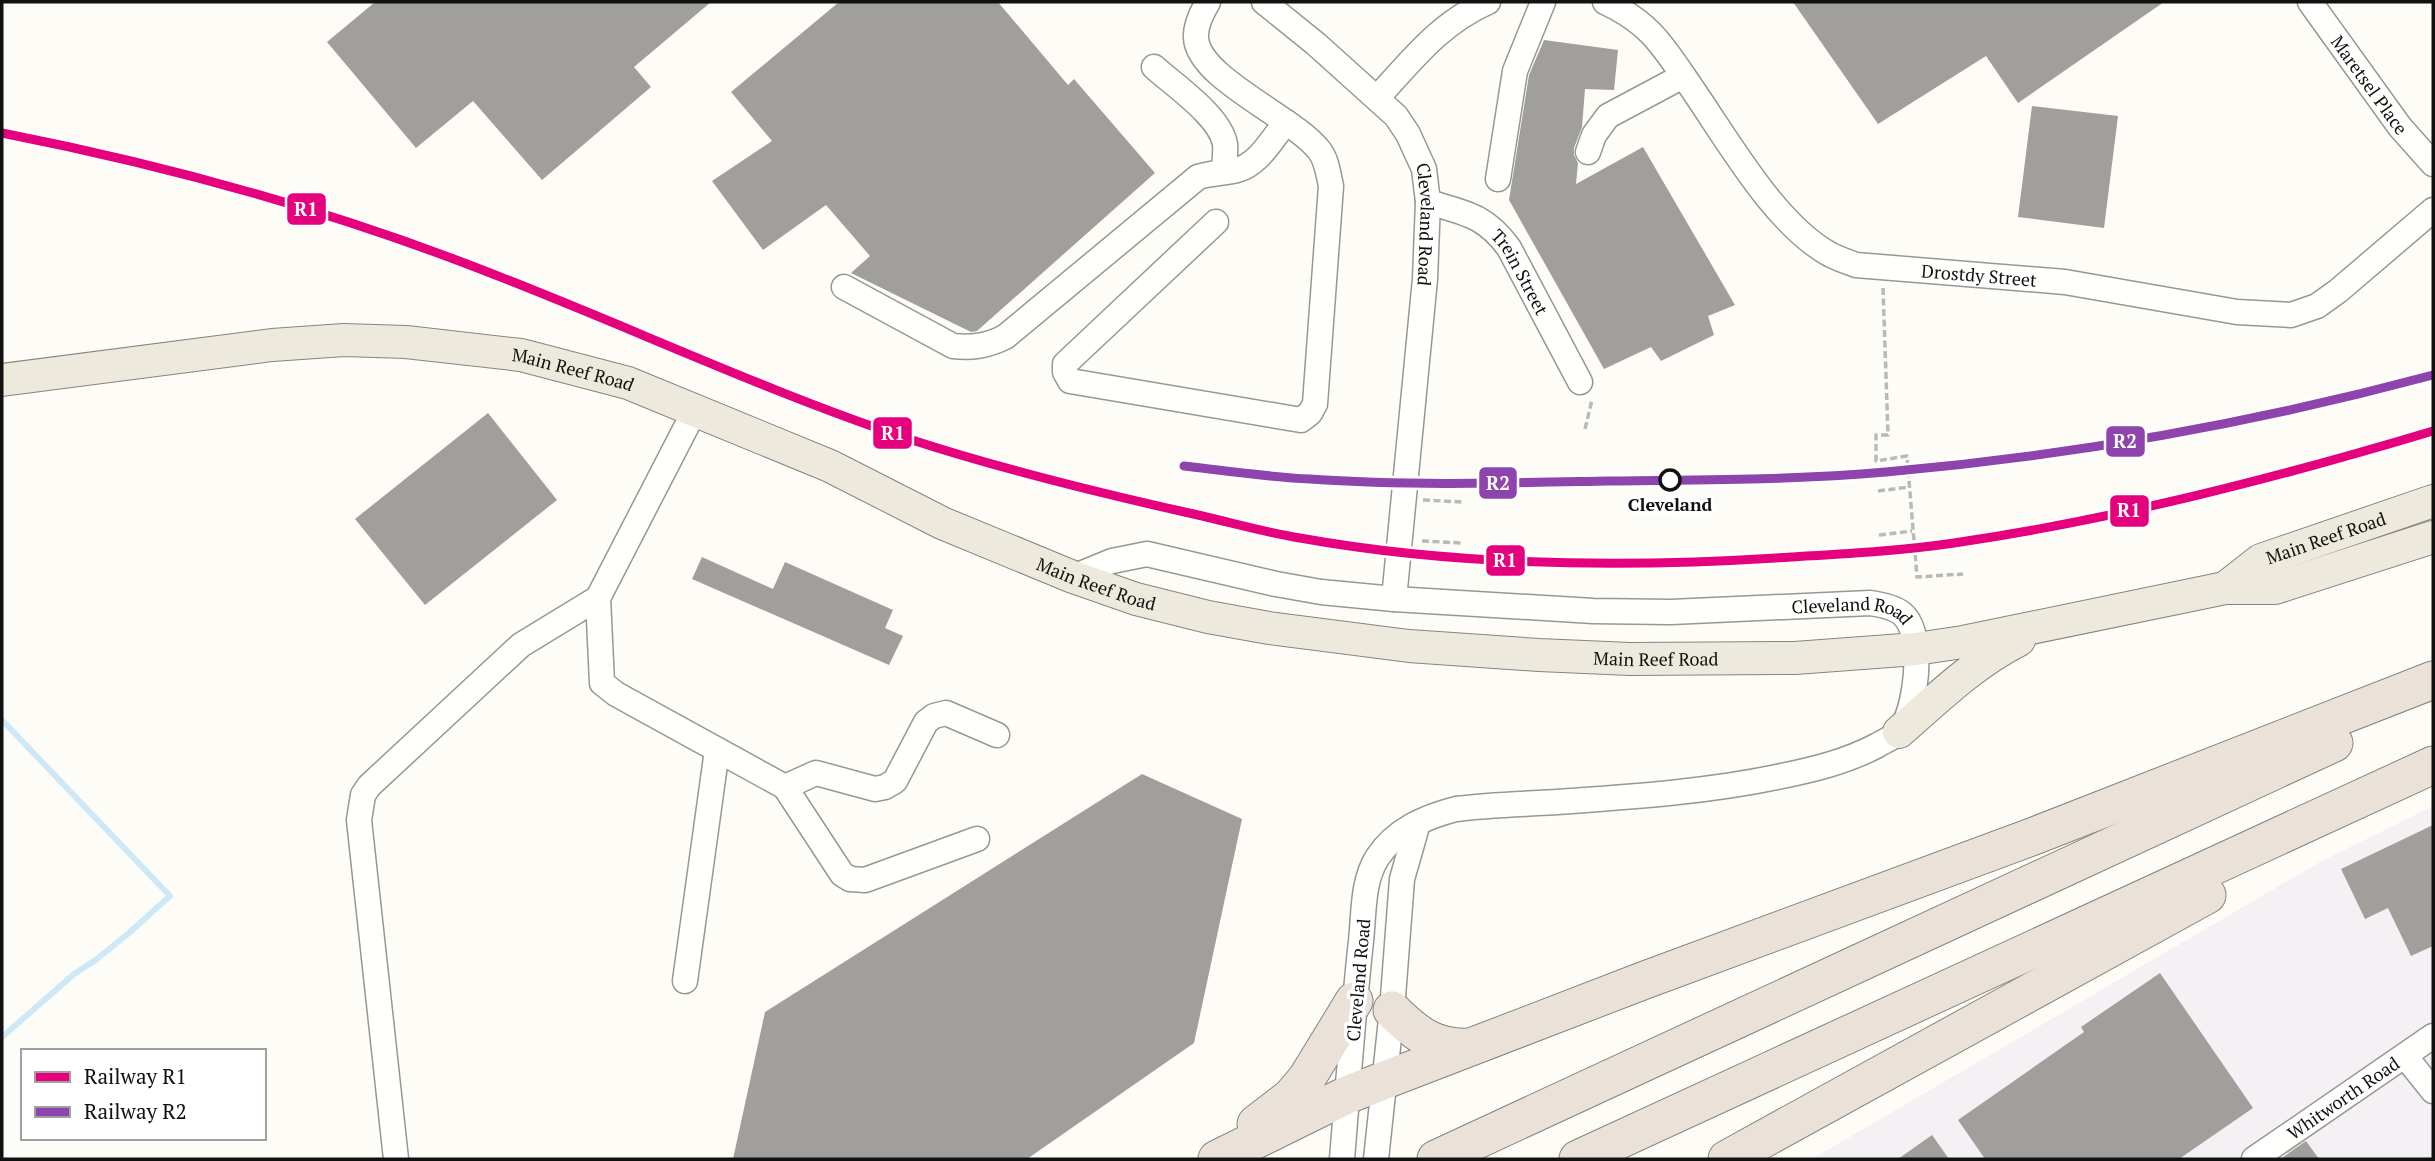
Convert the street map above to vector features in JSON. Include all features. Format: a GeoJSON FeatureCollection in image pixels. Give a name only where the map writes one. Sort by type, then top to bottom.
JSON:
{"type":"FeatureCollection","features":[{"type":"Feature","properties":{"kind":"highway"},"geometry":{"type":"LineString","coordinates":[[1217,1159],[1347,1095],[1385,1080],[2034,836],[2433,680]]}},
{"type":"Feature","properties":{"kind":"highway"},"geometry":{"type":"LineString","coordinates":[[1436,1159],[2433,698]]}},
{"type":"Feature","properties":{"kind":"highway"},"geometry":{"type":"LineString","coordinates":[[1578,1159],[2433,765]]}},
{"type":"Feature","properties":{"kind":"highway"},"geometry":{"type":"LineString","coordinates":[[1727,1159],[2099,953],[2433,774]]}},
{"type":"Feature","properties":{"kind":"highway"},"geometry":{"type":"LineString","coordinates":[[1199,1159],[1243,1133],[1291,1097],[1307,1079],[1354,1001]]}},
{"type":"Feature","properties":{"kind":"highway"},"geometry":{"type":"LineString","coordinates":[[1392,1010],[1423,1038],[1454,1048],[1471,1047]]}},
{"type":"Feature","properties":{"kind":"main road","name":"Main Reef Road"},"geometry":{"type":"LineString","coordinates":[[2,380],[272,345],[344,340],[406,342],[479,349],[576,368],[628,383],[830,466],[942,523],[1136,599],[1208,617],[1409,646],[1539,655],[1630,659],[1795,658],[1916,649],[2225,588],[2275,588],[2433,537]]}},
{"type":"Feature","properties":{"kind":"main road","name":"Main Reef Road"},"geometry":{"type":"LineString","coordinates":[[2225,588],[2260,560],[2433,501]]}},
{"type":"Feature","properties":{"kind":"main road"},"geometry":{"type":"LineString","coordinates":[[1899,732],[1980,662],[2051,624]]}},
{"type":"Feature","properties":{"kind":"street"},"geometry":{"type":"LineString","coordinates":[[1208,2],[1202,13],[1196,39],[1209,66],[1286,122],[1319,150],[1326,164],[1331,186],[1315,404],[1310,413],[1301,420],[1070,381],[1065,372],[1065,363],[1216,222]]}},
{"type":"Feature","properties":{"kind":"street","name":"Cleveland Road"},"geometry":{"type":"LineString","coordinates":[[1264,2],[1378,97],[1396,116],[1418,152],[1423,169],[1428,202],[1425,279],[1394,599]]}},
{"type":"Feature","properties":{"kind":"street"},"geometry":{"type":"LineString","coordinates":[[1378,97],[1445,26],[1486,2]]}},
{"type":"Feature","properties":{"kind":"street"},"geometry":{"type":"LineString","coordinates":[[1498,179],[1515,71],[1543,2]]}},
{"type":"Feature","properties":{"kind":"street","name":"Drostdy Street"},"geometry":{"type":"LineString","coordinates":[[1605,2],[1631,14],[1662,45],[1755,180],[1787,218],[1831,254],[1856,265],[2065,282],[2238,312],[2291,315],[2317,306],[2338,291],[2433,211]]}},
{"type":"Feature","properties":{"kind":"street","name":"Maretsel Place"},"geometry":{"type":"LineString","coordinates":[[2309,2],[2400,127],[2433,164]]}},
{"type":"Feature","properties":{"kind":"street"},"geometry":{"type":"LineString","coordinates":[[1154,67],[1213,120],[1221,131],[1225,145],[1224,172]]}},
{"type":"Feature","properties":{"kind":"street"},"geometry":{"type":"LineString","coordinates":[[1588,152],[1594,135],[1608,116],[1683,76]]}},
{"type":"Feature","properties":{"kind":"street"},"geometry":{"type":"LineString","coordinates":[[844,287],[953,346],[967,348],[989,345],[1005,337],[1198,177],[1245,167],[1256,161],[1286,122]]}},
{"type":"Feature","properties":{"kind":"street","name":"Trein Street"},"geometry":{"type":"LineString","coordinates":[[1428,202],[1470,215],[1496,230],[1509,248],[1580,382]]}},
{"type":"Feature","properties":{"kind":"street"},"geometry":{"type":"LineString","coordinates":[[695,410],[598,598],[603,683],[616,694],[785,787],[842,874],[850,879],[865,880],[977,839]]}},
{"type":"Feature","properties":{"kind":"street","name":"Cleveland Road"},"geometry":{"type":"LineString","coordinates":[[1073,576],[1112,561],[1146,554],[1276,584],[1394,599],[1593,611],[1671,612],[1870,603],[1898,609],[1905,615],[1912,629],[1916,649],[1912,701],[1899,732],[1866,751],[1838,762],[1753,782],[1667,794],[1482,806],[1438,813],[1395,836],[1376,860],[1367,888],[1354,1001],[1343,1152]]}},
{"type":"Feature","properties":{"kind":"street"},"geometry":{"type":"LineString","coordinates":[[396,1159],[359,820],[363,795],[369,786],[522,645],[598,598]]}},
{"type":"Feature","properties":{"kind":"street"},"geometry":{"type":"LineString","coordinates":[[785,787],[816,773],[875,789],[885,788],[895,781],[926,722],[934,716],[946,713],[997,735]]}},
{"type":"Feature","properties":{"kind":"street"},"geometry":{"type":"LineString","coordinates":[[685,981],[717,750]]}},
{"type":"Feature","properties":{"kind":"street","name":"Cleveland Road"},"geometry":{"type":"LineString","coordinates":[[1377,1147],[1392,1010],[1402,879],[1418,823]]}},
{"type":"Feature","properties":{"kind":"street","name":"Whitworth Road"},"geometry":{"type":"LineString","coordinates":[[2254,1159],[2433,1037]]}},
{"type":"Feature","properties":{"kind":"street"},"geometry":{"type":"LineString","coordinates":[[2405,1056],[2433,1091]]}},
{"type":"Feature","properties":{"kind":"path"},"geometry":{"type":"LineString","coordinates":[[1882,268],[1888,435],[1876,435],[1876,461],[1906,456],[1917,577],[1963,574]]}},
{"type":"Feature","properties":{"kind":"path"},"geometry":{"type":"LineString","coordinates":[[1878,491],[1909,487]]}},
{"type":"Feature","properties":{"kind":"path"},"geometry":{"type":"LineString","coordinates":[[1404,499],[1463,502]]}},
{"type":"Feature","properties":{"kind":"path"},"geometry":{"type":"LineString","coordinates":[[1879,535],[1913,531]]}},
{"type":"Feature","properties":{"kind":"path"},"geometry":{"type":"LineString","coordinates":[[1400,540],[1462,543]]}},
{"type":"Feature","properties":{"kind":"shaded area"},"geometry":{"type":"Polygon","coordinates":[[[2433,806],[2433,1159],[1812,1159],[2320,862],[2433,806]]]}},
{"type":"Feature","properties":{"kind":"building"},"geometry":{"type":"Polygon","coordinates":[[[375,2],[711,2],[634,67],[651,87],[542,180],[473,101],[416,148],[327,42],[375,2]]]}},
{"type":"Feature","properties":{"kind":"building"},"geometry":{"type":"Polygon","coordinates":[[[839,2],[998,2],[1068,85],[1074,79],[1155,173],[977,331],[971,332],[851,273],[870,256],[826,205],[763,250],[712,181],[772,141],[731,92],[839,2]]]}},
{"type":"Feature","properties":{"kind":"building"},"geometry":{"type":"Polygon","coordinates":[[[1793,2],[2164,2],[2018,103],[1986,56],[1878,124],[1793,2]]]}},
{"type":"Feature","properties":{"kind":"building"},"geometry":{"type":"Polygon","coordinates":[[[1544,40],[1618,50],[1614,90],[1585,89],[1582,127],[1574,148],[1578,163],[1576,184],[1643,147],[1735,305],[1708,316],[1714,335],[1661,361],[1651,347],[1604,369],[1509,200],[1529,75],[1544,40]]]}},
{"type":"Feature","properties":{"kind":"building"},"geometry":{"type":"Polygon","coordinates":[[[2032,106],[2118,116],[2104,228],[2018,217],[2032,106]]]}},
{"type":"Feature","properties":{"kind":"building"},"geometry":{"type":"Polygon","coordinates":[[[488,413],[557,500],[425,605],[355,519],[488,413]]]}},
{"type":"Feature","properties":{"kind":"building"},"geometry":{"type":"Polygon","coordinates":[[[702,557],[773,589],[785,562],[893,610],[885,628],[903,636],[889,665],[692,579],[702,557]]]}},
{"type":"Feature","properties":{"kind":"building"},"geometry":{"type":"Polygon","coordinates":[[[1142,774],[1242,819],[1194,1043],[1027,1159],[733,1159],[765,1012],[1142,774]]]}},
{"type":"Feature","properties":{"kind":"building"},"geometry":{"type":"Polygon","coordinates":[[[2433,825],[2433,946],[2411,956],[2388,908],[2365,919],[2341,869],[2433,825]]]}},
{"type":"Feature","properties":{"kind":"building"},"geometry":{"type":"Polygon","coordinates":[[[2160,973],[2253,1108],[2179,1159],[1985,1159],[1958,1120],[2084,1032],[2081,1027],[2160,973]]]}},
{"type":"Feature","properties":{"kind":"building"},"geometry":{"type":"Polygon","coordinates":[[[1932,1135],[1949,1159],[1898,1159],[1932,1135]]]}},
{"type":"Feature","properties":{"kind":"building"},"geometry":{"type":"Polygon","coordinates":[[[2306,1141],[2319,1159],[2281,1159],[2290,1152],[2306,1141]]]}},
{"type":"Feature","properties":{"kind":"waterway"},"geometry":{"type":"LineString","coordinates":[[2,720],[170,896],[2,1037]]}},
{"type":"Feature","properties":{"kind":"rail line","name":"R1"},"geometry":{"type":"LineString","coordinates":[[2,133],[173,171],[340,219],[508,280],[793,397],[944,450],[1083,488],[1258,530],[1361,548],[1483,560],[1606,563],[1730,561],[1913,548],[2076,522],[2196,496],[2433,431]]}},
{"type":"Feature","properties":{"kind":"rail line","name":"R2"},"geometry":{"type":"LineString","coordinates":[[1184,466],[1294,478],[1421,483],[1851,475],[2093,447],[2230,423],[2433,375]]}},
{"type":"Feature","properties":{"kind":"place","name":"Cleveland"},"geometry":{"type":"Point","coordinates":[1670,480]}}]}
